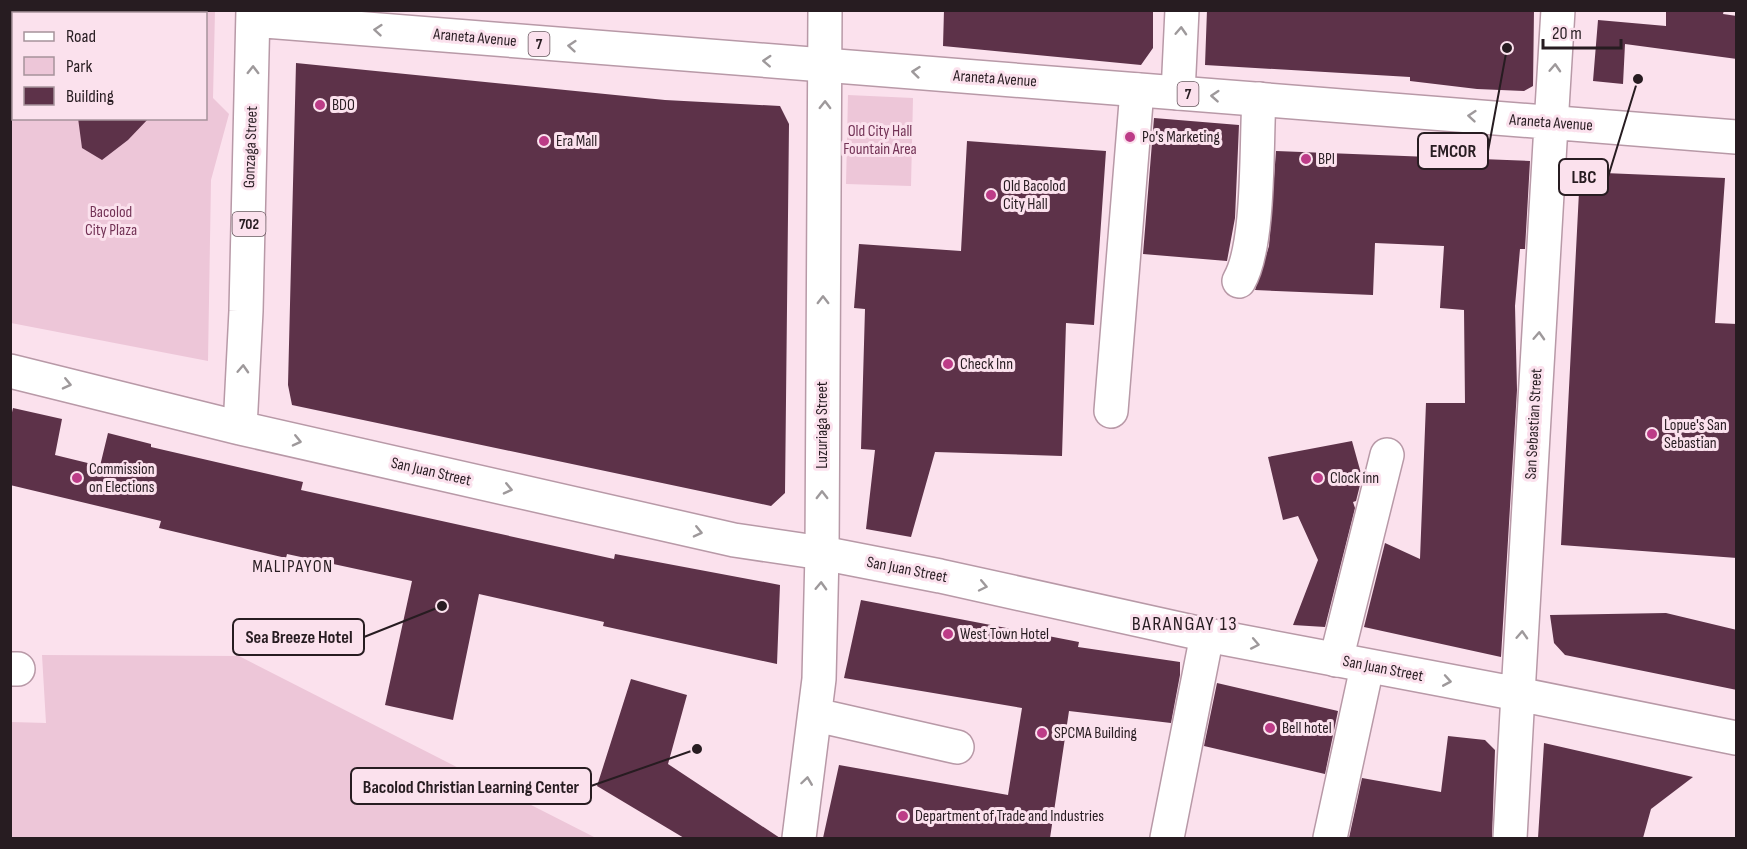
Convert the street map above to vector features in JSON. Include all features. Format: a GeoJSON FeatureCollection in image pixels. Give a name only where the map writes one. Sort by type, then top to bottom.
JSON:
{"type":"FeatureCollection","features":[{"type":"Feature","properties":{"kind":"main road","name":"Luzuriaga Street"},"geometry":{"type":"LineString","coordinates":[[799,838],[816,715],[822,553],[825,10]]}},
{"type":"Feature","properties":{"kind":"main road"},"geometry":{"type":"LineString","coordinates":[[1178,93],[1182,10]]}},
{"type":"Feature","properties":{"kind":"main road","name":"San Sebastian Street"},"geometry":{"type":"LineString","coordinates":[[1510,838],[1558,10]]}},
{"type":"Feature","properties":{"kind":"main road","name":"Araneta Avenue"},"geometry":{"type":"LineString","coordinates":[[253,15],[730,59],[825,64],[1551,125],[1619,127],[1737,137]]}},
{"type":"Feature","properties":{"kind":"main road","name":"Gonzaga Street"},"geometry":{"type":"LineString","coordinates":[[240,428],[246,311],[253,15]]}},
{"type":"Feature","properties":{"kind":"main road"},"geometry":{"type":"LineString","coordinates":[[1111,411],[1137,90]]}},
{"type":"Feature","properties":{"kind":"main road"},"geometry":{"type":"LineString","coordinates":[[1239,281],[1246,268],[1251,243],[1259,99]]}},
{"type":"Feature","properties":{"kind":"main road","name":"San Juan Street"},"geometry":{"type":"LineString","coordinates":[[10,371],[240,428],[734,540],[822,553],[940,576],[1207,635],[1737,738]]}},
{"type":"Feature","properties":{"kind":"main road"},"geometry":{"type":"LineString","coordinates":[[1330,838],[1352,663],[1387,455]]}},
{"type":"Feature","properties":{"kind":"main road"},"geometry":{"type":"LineString","coordinates":[[1167,838],[1207,635]]}},
{"type":"Feature","properties":{"kind":"main road"},"geometry":{"type":"LineString","coordinates":[[816,715],[957,747]]}},
{"type":"Feature","properties":{"kind":"green space","name":"Bacolod City Plaza"},"geometry":{"type":"Polygon","coordinates":[[[10,11],[215,11],[213,98],[229,114],[211,180],[208,361],[11,323],[10,11]]]}},
{"type":"Feature","properties":{"kind":"green space","name":"Old City Hall Fountain Area"},"geometry":{"type":"Polygon","coordinates":[[[848,95],[913,98],[911,186],[846,184],[848,95]]]}},
{"type":"Feature","properties":{"kind":"green space"},"geometry":{"type":"Polygon","coordinates":[[[42,655],[239,656],[596,838],[11,838],[11,722],[46,723],[42,655]]]}},
{"type":"Feature","properties":{"kind":"building"},"geometry":{"type":"Polygon","coordinates":[[[944,10],[1153,10],[1153,48],[1141,65],[943,46],[944,10]]]}},
{"type":"Feature","properties":{"kind":"building"},"geometry":{"type":"Polygon","coordinates":[[[1207,10],[1534,10],[1533,86],[1524,91],[1477,89],[1410,81],[1410,77],[1205,65],[1207,10]]]}},
{"type":"Feature","properties":{"kind":"building"},"geometry":{"type":"Polygon","coordinates":[[[1666,10],[1724,10],[1723,14],[1737,16],[1737,59],[1625,44],[1623,84],[1593,81],[1598,20],[1666,26],[1666,10]]]}},
{"type":"Feature","properties":{"kind":"building"},"geometry":{"type":"Polygon","coordinates":[[[296,63],[665,100],[780,106],[789,124],[785,493],[771,506],[292,405],[288,385],[296,63]]]}},
{"type":"Feature","properties":{"kind":"building"},"geometry":{"type":"Polygon","coordinates":[[[1154,118],[1239,125],[1235,218],[1227,261],[1143,254],[1154,118]]]}},
{"type":"Feature","properties":{"kind":"building"},"geometry":{"type":"Polygon","coordinates":[[[78,120],[147,120],[128,140],[102,160],[82,148],[78,120]]]}},
{"type":"Feature","properties":{"kind":"building"},"geometry":{"type":"Polygon","coordinates":[[[967,141],[1106,151],[1094,325],[1066,323],[1062,456],[935,452],[911,537],[866,529],[875,450],[861,449],[865,309],[854,308],[859,244],[961,251],[967,141]]]}},
{"type":"Feature","properties":{"kind":"building"},"geometry":{"type":"Polygon","coordinates":[[[1276,151],[1530,161],[1525,249],[1520,249],[1515,306],[1517,390],[1501,657],[1364,627],[1385,543],[1420,559],[1426,403],[1465,403],[1464,310],[1440,308],[1444,246],[1375,243],[1373,295],[1255,290],[1269,246],[1276,151]]]}},
{"type":"Feature","properties":{"kind":"building","name":"Lopue's San Sebastian"},"geometry":{"type":"Polygon","coordinates":[[[1580,172],[1725,178],[1715,323],[1737,324],[1737,558],[1561,545],[1580,172]]]}},
{"type":"Feature","properties":{"kind":"building"},"geometry":{"type":"Polygon","coordinates":[[[13,408],[62,419],[55,455],[100,466],[108,433],[151,444],[151,447],[303,482],[301,490],[614,559],[615,554],[780,585],[777,664],[603,626],[604,622],[479,594],[453,720],[385,705],[412,581],[287,554],[286,558],[159,528],[161,521],[10,485],[10,421],[13,408]]]}},
{"type":"Feature","properties":{"kind":"building"},"geometry":{"type":"Polygon","coordinates":[[[1352,441],[1362,477],[1356,501],[1353,502],[1355,508],[1325,627],[1293,625],[1318,560],[1298,516],[1283,520],[1268,457],[1352,441]]]}},
{"type":"Feature","properties":{"kind":"building","name":"SPCMA Building"},"geometry":{"type":"Polygon","coordinates":[[[861,600],[1079,642],[1078,647],[1180,662],[1180,675],[1171,723],[1069,711],[1050,838],[823,838],[839,765],[1008,795],[1022,708],[844,678],[861,600]]]}},
{"type":"Feature","properties":{"kind":"building"},"geometry":{"type":"Polygon","coordinates":[[[1666,613],[1737,630],[1737,690],[1565,655],[1554,643],[1550,615],[1666,613]]]}},
{"type":"Feature","properties":{"kind":"building"},"geometry":{"type":"Polygon","coordinates":[[[631,679],[687,695],[668,764],[780,838],[684,838],[597,786],[631,679]]]}},
{"type":"Feature","properties":{"kind":"building","name":"Bell hotel"},"geometry":{"type":"Polygon","coordinates":[[[1217,683],[1338,711],[1325,774],[1204,746],[1217,683]]]}},
{"type":"Feature","properties":{"kind":"building"},"geometry":{"type":"Polygon","coordinates":[[[1448,736],[1485,740],[1495,750],[1492,838],[1349,838],[1362,778],[1441,792],[1448,736]]]}},
{"type":"Feature","properties":{"kind":"building"},"geometry":{"type":"Polygon","coordinates":[[[1544,743],[1693,777],[1651,809],[1643,838],[1538,838],[1544,743]]]}},
{"type":"Feature","properties":{"kind":"place","name":"EMCOR"},"geometry":{"type":"Point","coordinates":[1507,48]}},
{"type":"Feature","properties":{"kind":"place","name":"LBC"},"geometry":{"type":"Point","coordinates":[1638,79]}},
{"type":"Feature","properties":{"kind":"place","name":"BDO"},"geometry":{"type":"Point","coordinates":[320,105]}},
{"type":"Feature","properties":{"kind":"place","name":"Po's Marketing"},"geometry":{"type":"Point","coordinates":[1130,137]}},
{"type":"Feature","properties":{"kind":"place","name":"Era Mall"},"geometry":{"type":"Point","coordinates":[544,141]}},
{"type":"Feature","properties":{"kind":"place","name":"BPI"},"geometry":{"type":"Point","coordinates":[1306,159]}},
{"type":"Feature","properties":{"kind":"place","name":"Old Bacolod City Hall"},"geometry":{"type":"Point","coordinates":[991,195]}},
{"type":"Feature","properties":{"kind":"place","name":"Check Inn"},"geometry":{"type":"Point","coordinates":[948,364]}},
{"type":"Feature","properties":{"kind":"place","name":"Lopue's San Sebastian"},"geometry":{"type":"Point","coordinates":[1652,434]}},
{"type":"Feature","properties":{"kind":"place","name":"Commission on Elections"},"geometry":{"type":"Point","coordinates":[77,478]}},
{"type":"Feature","properties":{"kind":"place","name":"Clock inn"},"geometry":{"type":"Point","coordinates":[1318,478]}},
{"type":"Feature","properties":{"kind":"place","name":"Sea Breeze Hotel"},"geometry":{"type":"Point","coordinates":[442,606]}},
{"type":"Feature","properties":{"kind":"place","name":"West Town Hotel"},"geometry":{"type":"Point","coordinates":[948,634]}},
{"type":"Feature","properties":{"kind":"place","name":"Bell hotel"},"geometry":{"type":"Point","coordinates":[1270,728]}},
{"type":"Feature","properties":{"kind":"place","name":"SPCMA Building"},"geometry":{"type":"Point","coordinates":[1042,733]}},
{"type":"Feature","properties":{"kind":"place","name":"Bacolod Christian Learning Center"},"geometry":{"type":"Point","coordinates":[697,749]}},
{"type":"Feature","properties":{"kind":"place","name":"Department of Trade and Industries"},"geometry":{"type":"Point","coordinates":[903,816]}},
{"type":"Feature","properties":{"kind":"district","name":"MALIPAYON"},"geometry":{"type":"Point","coordinates":[293,566]}},
{"type":"Feature","properties":{"kind":"district","name":"BARANGAY 13"},"geometry":{"type":"Point","coordinates":[1185,624]}}]}
